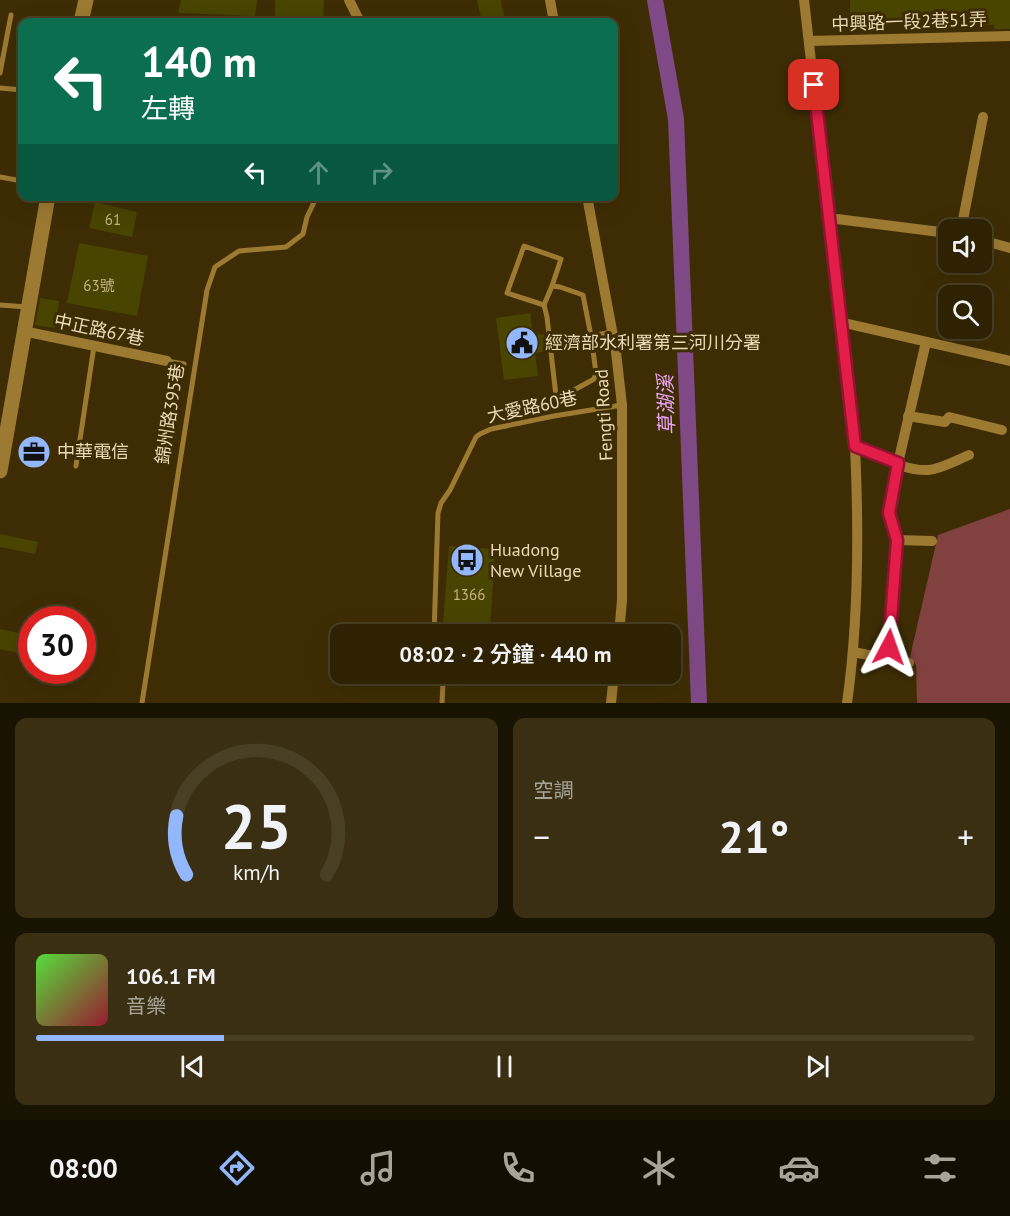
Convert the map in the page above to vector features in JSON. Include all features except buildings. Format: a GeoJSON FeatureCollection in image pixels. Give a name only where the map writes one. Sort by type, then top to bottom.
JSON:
{"type":"FeatureCollection","features":[{"type":"Feature","properties":{"kind":"street"},"geometry":{"type":"LineString","coordinates":[[82,18],[86,0]]}},
{"type":"Feature","properties":{"kind":"street"},"geometry":{"type":"LineString","coordinates":[[349,0],[358,18]]}},
{"type":"Feature","properties":{"kind":"street"},"geometry":{"type":"LineString","coordinates":[[550,0],[553,18]]}},
{"type":"Feature","properties":{"kind":"street"},"geometry":{"type":"LineString","coordinates":[[804,0],[855,446],[858,554],[853,652],[847,703]]}},
{"type":"Feature","properties":{"kind":"street","name":"中興路一段2巷51弄"},"geometry":{"type":"LineString","coordinates":[[809,41],[1010,36]]}},
{"type":"Feature","properties":{"kind":"street"},"geometry":{"type":"LineString","coordinates":[[963,219],[983,117]]}},
{"type":"Feature","properties":{"kind":"street"},"geometry":{"type":"LineString","coordinates":[[0,471],[47,201]]}},
{"type":"Feature","properties":{"kind":"street","name":"Fengti Road"},"geometry":{"type":"LineString","coordinates":[[588,201],[613,335],[622,405],[623,554],[620,624]]}},
{"type":"Feature","properties":{"kind":"street"},"geometry":{"type":"LineString","coordinates":[[830,218],[938,232]]}},
{"type":"Feature","properties":{"kind":"street"},"geometry":{"type":"LineString","coordinates":[[992,243],[1010,248]]}},
{"type":"Feature","properties":{"kind":"street"},"geometry":{"type":"LineString","coordinates":[[840,322],[1010,361]]}},
{"type":"Feature","properties":{"kind":"street","name":"中正路67巷"},"geometry":{"type":"LineString","coordinates":[[23,331],[167,361]]}},
{"type":"Feature","properties":{"kind":"street"},"geometry":{"type":"LineString","coordinates":[[889,659],[897,540],[889,513],[908,416],[926,342]]}},
{"type":"Feature","properties":{"kind":"street"},"geometry":{"type":"LineString","coordinates":[[908,416],[945,422],[948,417],[1002,430]]}},
{"type":"Feature","properties":{"kind":"street"},"geometry":{"type":"LineString","coordinates":[[855,446],[898,463],[930,470],[969,455]]}},
{"type":"Feature","properties":{"kind":"street"},"geometry":{"type":"LineString","coordinates":[[897,540],[932,541]]}},
{"type":"Feature","properties":{"kind":"street"},"geometry":{"type":"LineString","coordinates":[[853,652],[909,663]]}},
{"type":"Feature","properties":{"kind":"street"},"geometry":{"type":"LineString","coordinates":[[610,703],[613,684]]}},
{"type":"Feature","properties":{"kind":"lane"},"geometry":{"type":"LineString","coordinates":[[0,73],[11,15]]}},
{"type":"Feature","properties":{"kind":"lane"},"geometry":{"type":"LineString","coordinates":[[0,88],[18,90]]}},
{"type":"Feature","properties":{"kind":"lane"},"geometry":{"type":"LineString","coordinates":[[0,177],[18,180]]}},
{"type":"Feature","properties":{"kind":"lane","name":"錦州路395巷"},"geometry":{"type":"LineString","coordinates":[[142,703],[207,290],[215,267],[239,250],[286,247],[303,234],[314,201]]}},
{"type":"Feature","properties":{"kind":"lane"},"geometry":{"type":"LineString","coordinates":[[544,305],[507,293],[524,246],[561,259],[544,305],[556,396],[578,389],[594,379],[596,373],[592,343],[613,335]]}},
{"type":"Feature","properties":{"kind":"lane"},"geometry":{"type":"LineString","coordinates":[[552,286],[583,295],[591,336],[613,335]]}},
{"type":"Feature","properties":{"kind":"lane"},"geometry":{"type":"LineString","coordinates":[[0,305],[27,307]]}},
{"type":"Feature","properties":{"kind":"lane"},"geometry":{"type":"LineString","coordinates":[[76,466],[94,346]]}},
{"type":"Feature","properties":{"kind":"lane"},"geometry":{"type":"LineString","coordinates":[[167,361],[184,364]]}},
{"type":"Feature","properties":{"kind":"lane","name":"大愛路60巷"},"geometry":{"type":"LineString","coordinates":[[434,624],[438,513],[476,437],[491,429],[622,405]]}},
{"type":"Feature","properties":{"kind":"lane"},"geometry":{"type":"LineString","coordinates":[[442,703],[443,684]]}},
{"type":"Feature","properties":{"kind":"shaded area"},"geometry":{"type":"Polygon","coordinates":[[[1010,509],[1010,703],[917,703],[916,665],[910,657],[938,535],[1010,509]]]}},
{"type":"Feature","properties":{"kind":"waterway","name":"草湖溪"},"geometry":{"type":"LineString","coordinates":[[655,0],[676,119],[699,703]]}},
{"type":"Feature","properties":{"kind":"place","name":"經濟部水利署第三河川分署"},"geometry":{"type":"Point","coordinates":[522,343]}},
{"type":"Feature","properties":{"kind":"place","name":"中華電信"},"geometry":{"type":"Point","coordinates":[34,452]}},
{"type":"Feature","properties":{"kind":"place","name":"Huadong New Village"},"geometry":{"type":"Point","coordinates":[467,560]}},
{"type":"Feature","properties":{"kind":"route"},"geometry":{"type":"LineString","coordinates":[[814,85],[855,446],[898,463],[889,513],[897,540],[889,647]]}}]}
